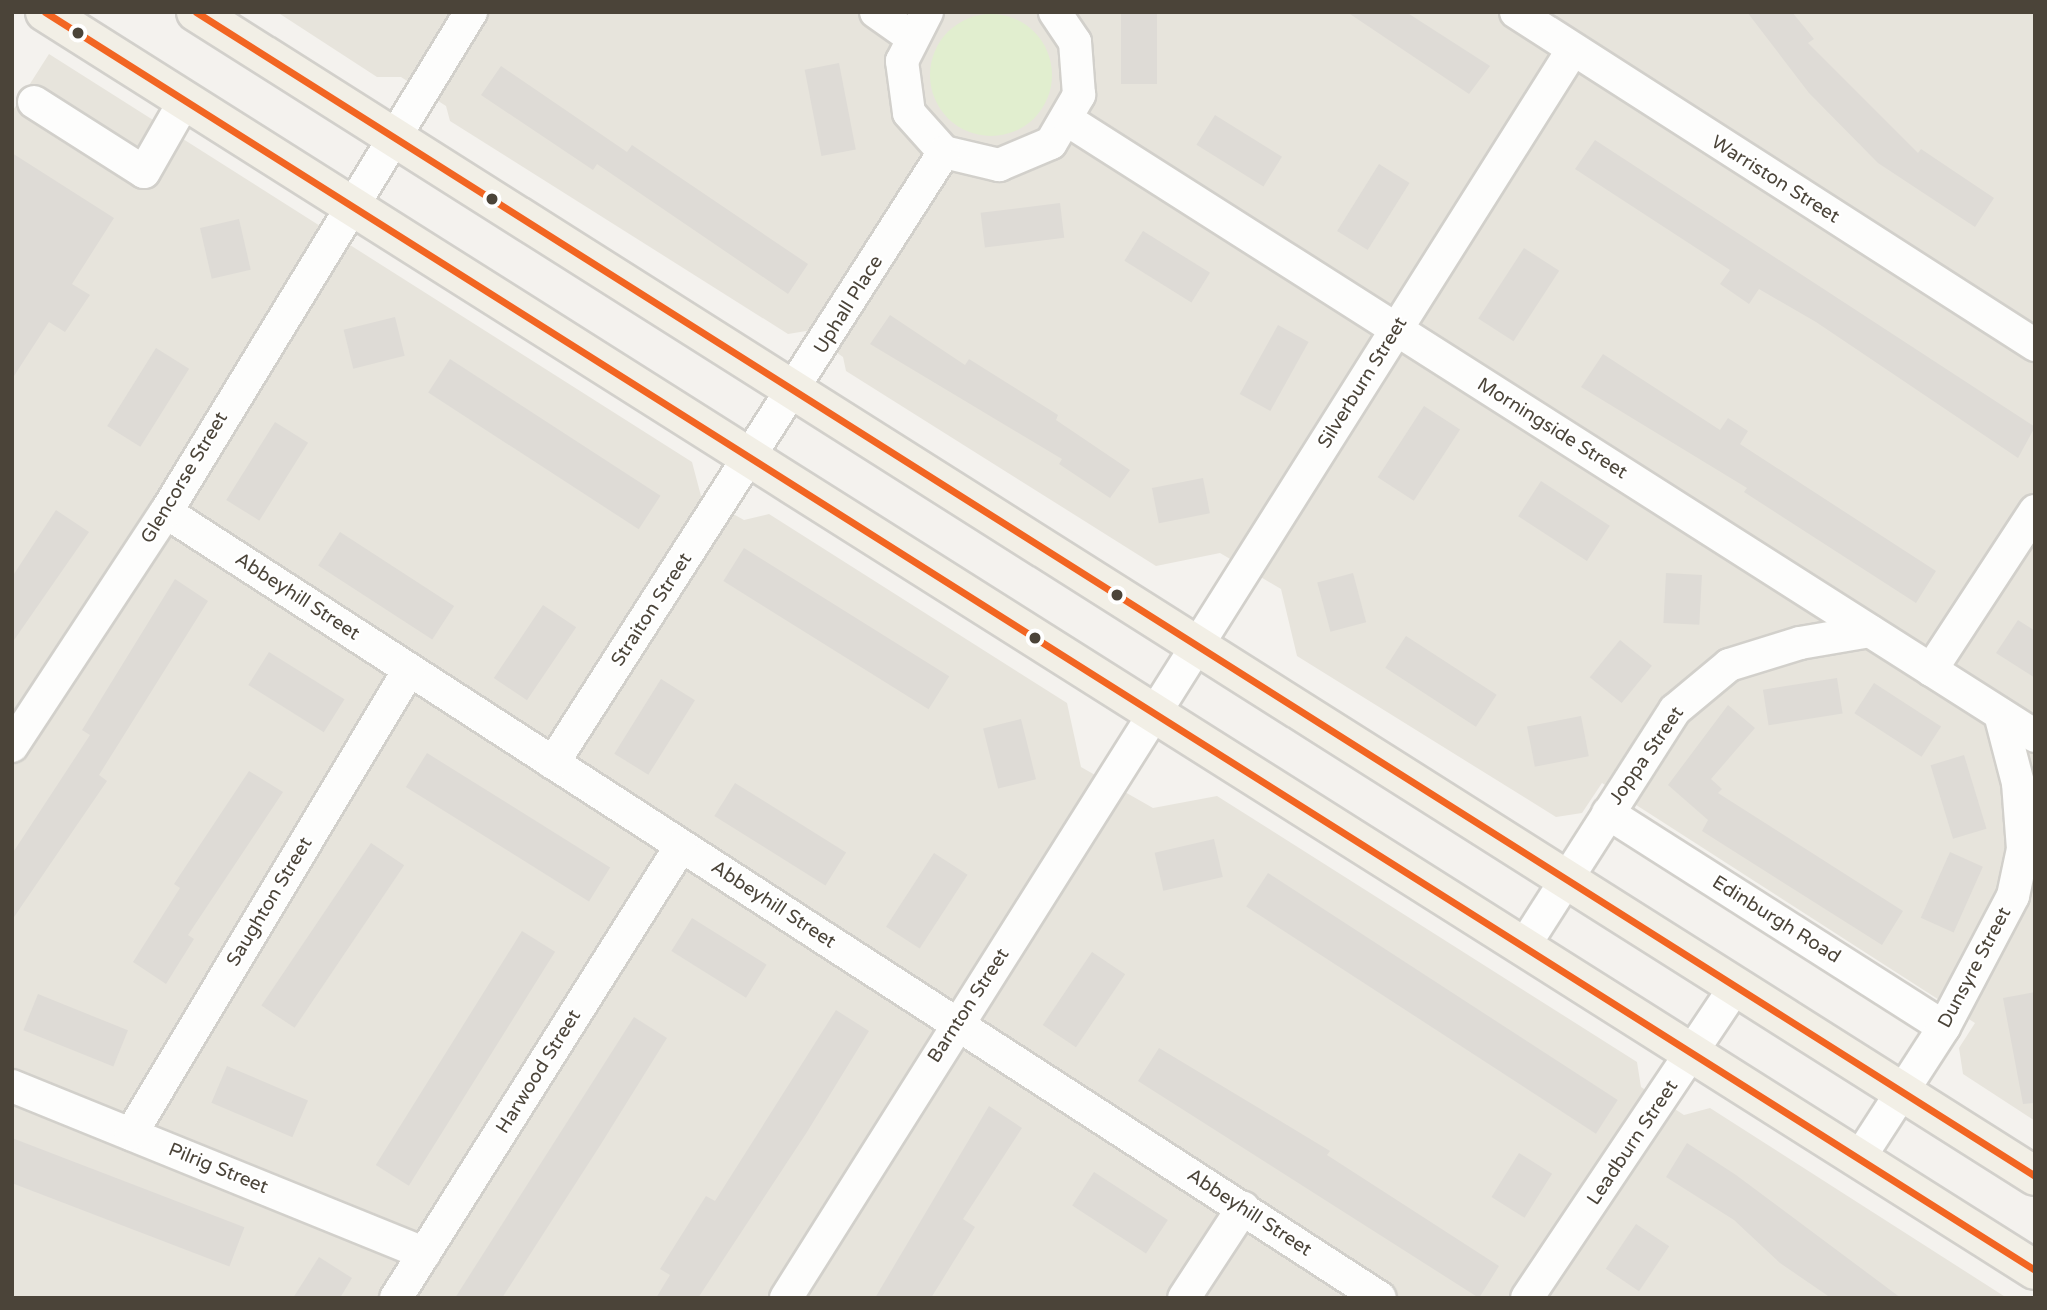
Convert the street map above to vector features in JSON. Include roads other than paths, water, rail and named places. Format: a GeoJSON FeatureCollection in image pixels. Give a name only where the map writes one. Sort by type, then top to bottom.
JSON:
{"type":"FeatureCollection","features":[{"type":"Feature","properties":{"kind":"main road"},"geometry":{"type":"LineString","coordinates":[[45,12],[2035,1270]]}},
{"type":"Feature","properties":{"kind":"main road"},"geometry":{"type":"LineString","coordinates":[[196,12],[2035,1176]]}},
{"type":"Feature","properties":{"kind":"street","name":"Glencorse Street"},"geometry":{"type":"LineString","coordinates":[[12,746],[166,512],[349,205],[471,12]]}},
{"type":"Feature","properties":{"kind":"street"},"geometry":{"type":"LineString","coordinates":[[876,12],[919,24],[902,87],[917,124],[944,152],[970,163],[1027,158],[1069,121],[1082,68],[1075,42],[1055,12]]}},
{"type":"Feature","properties":{"kind":"street","name":"Warriston Street"},"geometry":{"type":"LineString","coordinates":[[1516,12],[1561,33],[2035,345]]}},
{"type":"Feature","properties":{"kind":"street","name":"Silverburn Street"},"geometry":{"type":"LineString","coordinates":[[1158,717],[1395,329],[1561,33]]}},
{"type":"Feature","properties":{"kind":"street"},"geometry":{"type":"LineString","coordinates":[[34,102],[144,172],[185,100]]}},
{"type":"Feature","properties":{"kind":"street","name":"Morningside Street"},"geometry":{"type":"LineString","coordinates":[[1069,121],[2035,736]]}},
{"type":"Feature","properties":{"kind":"street","name":"Uphall Place"},"geometry":{"type":"LineString","coordinates":[[750,456],[795,391],[944,152]]}},
{"type":"Feature","properties":{"kind":"street","name":"Straiton Street"},"geometry":{"type":"LineString","coordinates":[[553,763],[750,456]]}},
{"type":"Feature","properties":{"kind":"street"},"geometry":{"type":"LineString","coordinates":[[1931,670],[2035,511]]}},
{"type":"Feature","properties":{"kind":"street","name":"Abbeyhill Street"},"geometry":{"type":"LineString","coordinates":[[166,512],[1380,1298]]}},
{"type":"Feature","properties":{"kind":"street","name":"Joppa Street"},"geometry":{"type":"LineString","coordinates":[[1524,946],[1675,710],[1729,665],[1800,643],[1870,631]]}},
{"type":"Feature","properties":{"kind":"street","name":"Saughton Street"},"geometry":{"type":"LineString","coordinates":[[131,1134],[409,670]]}},
{"type":"Feature","properties":{"kind":"street","name":"Dunsyre Street"},"geometry":{"type":"LineString","coordinates":[[1858,1160],[1944,1027],[2013,897],[2024,849],[2018,783],[2000,714]]}},
{"type":"Feature","properties":{"kind":"street","name":"Barnton Street"},"geometry":{"type":"LineString","coordinates":[[786,1298],[956,1024],[1158,717]]}},
{"type":"Feature","properties":{"kind":"street","name":"Edinburgh Road"},"geometry":{"type":"LineString","coordinates":[[1608,813],[1944,1027]]}},
{"type":"Feature","properties":{"kind":"street","name":"Harwood Street"},"geometry":{"type":"LineString","coordinates":[[396,1298],[681,846]]}},
{"type":"Feature","properties":{"kind":"street","name":"Leadburn Street"},"geometry":{"type":"LineString","coordinates":[[1527,1298],[1736,986]]}},
{"type":"Feature","properties":{"kind":"street","name":"Pilrig Street"},"geometry":{"type":"LineString","coordinates":[[12,1086],[424,1253]]}},
{"type":"Feature","properties":{"kind":"street"},"geometry":{"type":"LineString","coordinates":[[1184,1298],[1243,1208]]}}]}
